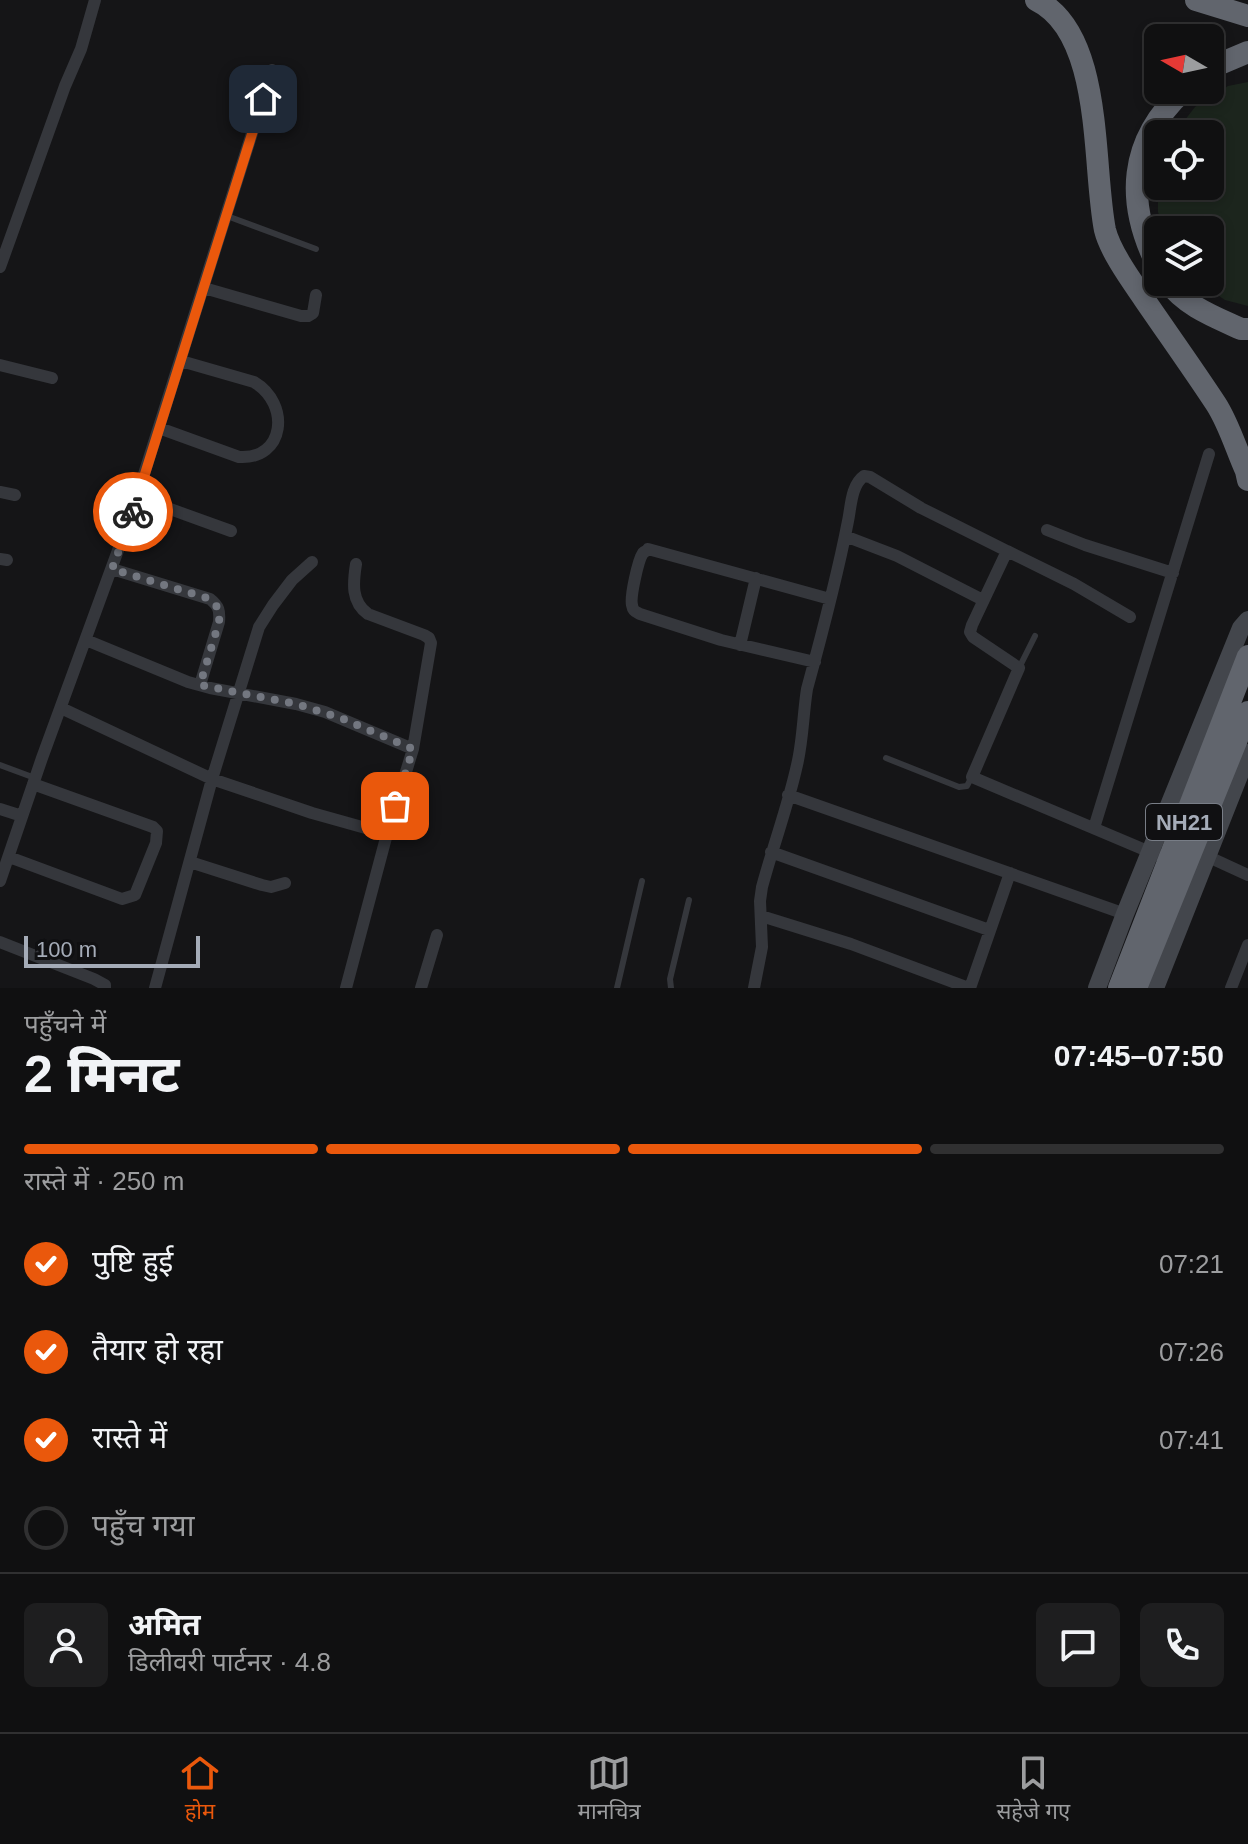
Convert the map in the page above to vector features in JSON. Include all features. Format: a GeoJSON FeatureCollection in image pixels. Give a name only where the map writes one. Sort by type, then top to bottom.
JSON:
{"type":"FeatureCollection","features":[{"type":"Feature","properties":{"kind":"highway"},"geometry":{"type":"LineString","coordinates":[[1036,0],[1048,6],[1067,28],[1083,61],[1106,234],[1125,271],[1219,408],[1248,480]]}},
{"type":"Feature","properties":{"kind":"highway"},"geometry":{"type":"LineString","coordinates":[[1196,0],[1248,16]]}},
{"type":"Feature","properties":{"kind":"highway"},"geometry":{"type":"LineString","coordinates":[[1224,62],[1248,52]]}},
{"type":"Feature","properties":{"kind":"highway"},"geometry":{"type":"LineString","coordinates":[[1144,236],[1138,214],[1137,167],[1150,131],[1169,104]]}},
{"type":"Feature","properties":{"kind":"highway"},"geometry":{"type":"LineString","coordinates":[[1182,296],[1201,310],[1241,329],[1248,329]]}},
{"type":"Feature","properties":{"kind":"highway","name":"NH21"},"geometry":{"type":"LineString","coordinates":[[1119,988],[1160,856],[1248,656]]}},
{"type":"Feature","properties":{"kind":"highway","name":"NH21"},"geometry":{"type":"LineString","coordinates":[[1136,988],[1200,852],[1248,712]]}},
{"type":"Feature","properties":{"kind":"street"},"geometry":{"type":"LineString","coordinates":[[0,267],[81,49],[95,0]]}},
{"type":"Feature","properties":{"kind":"street"},"geometry":{"type":"LineString","coordinates":[[0,881],[137,497],[272,70]]}},
{"type":"Feature","properties":{"kind":"street"},"geometry":{"type":"LineString","coordinates":[[204,288],[301,316],[313,313],[316,295]]}},
{"type":"Feature","properties":{"kind":"street"},"geometry":{"type":"LineString","coordinates":[[159,428],[239,457],[262,452],[272,443],[277,430],[279,413],[265,388],[181,361]]}},
{"type":"Feature","properties":{"kind":"street"},"geometry":{"type":"LineString","coordinates":[[0,365],[52,378]]}},
{"type":"Feature","properties":{"kind":"street"},"geometry":{"type":"LineString","coordinates":[[1094,828],[1209,454]]}},
{"type":"Feature","properties":{"kind":"street"},"geometry":{"type":"LineString","coordinates":[[754,988],[762,947],[760,901],[801,746],[803,714],[859,479],[870,477],[921,508],[1074,584],[1130,617]]}},
{"type":"Feature","properties":{"kind":"street"},"geometry":{"type":"LineString","coordinates":[[0,492],[15,495]]}},
{"type":"Feature","properties":{"kind":"street"},"geometry":{"type":"LineString","coordinates":[[137,497],[231,531]]}},
{"type":"Feature","properties":{"kind":"street"},"geometry":{"type":"LineString","coordinates":[[1047,530],[1173,573]]}},
{"type":"Feature","properties":{"kind":"street"},"geometry":{"type":"LineString","coordinates":[[845,536],[897,556],[983,600]]}},
{"type":"Feature","properties":{"kind":"street"},"geometry":{"type":"LineString","coordinates":[[815,662],[740,645],[640,614],[631,604],[631,596],[641,558],[648,549],[830,599]]}},
{"type":"Feature","properties":{"kind":"street"},"geometry":{"type":"LineString","coordinates":[[1007,551],[970,632],[1019,668],[972,777],[1160,856]]}},
{"type":"Feature","properties":{"kind":"street"},"geometry":{"type":"LineString","coordinates":[[155,988],[212,779],[259,627],[292,580],[312,562]]}},
{"type":"Feature","properties":{"kind":"street"},"geometry":{"type":"LineString","coordinates":[[346,988],[413,749],[431,643],[424,635],[362,610],[353,590],[356,564]]}},
{"type":"Feature","properties":{"kind":"street"},"geometry":{"type":"LineString","coordinates":[[112,569],[210,599],[217,605],[219,622],[200,685]]}},
{"type":"Feature","properties":{"kind":"street"},"geometry":{"type":"LineString","coordinates":[[740,645],[756,578]]}},
{"type":"Feature","properties":{"kind":"street"},"geometry":{"type":"LineString","coordinates":[[1097,988],[1125,914],[1160,856],[1241,628],[1248,620]]}},
{"type":"Feature","properties":{"kind":"street"},"geometry":{"type":"LineString","coordinates":[[86,640],[200,685],[325,712],[413,749]]}},
{"type":"Feature","properties":{"kind":"street"},"geometry":{"type":"LineString","coordinates":[[61,708],[212,779],[312,813],[387,834]]}},
{"type":"Feature","properties":{"kind":"street"},"geometry":{"type":"LineString","coordinates":[[1155,988],[1200,852],[1248,753]]}},
{"type":"Feature","properties":{"kind":"street"},"geometry":{"type":"LineString","coordinates":[[9,857],[127,899],[135,895],[156,843],[157,831],[153,827],[34,781]]}},
{"type":"Feature","properties":{"kind":"street"},"geometry":{"type":"LineString","coordinates":[[788,795],[1125,914]]}},
{"type":"Feature","properties":{"kind":"street"},"geometry":{"type":"LineString","coordinates":[[0,809],[22,816]]}},
{"type":"Feature","properties":{"kind":"street"},"geometry":{"type":"LineString","coordinates":[[771,852],[989,930]]}},
{"type":"Feature","properties":{"kind":"street"},"geometry":{"type":"LineString","coordinates":[[1200,852],[1248,875]]}},
{"type":"Feature","properties":{"kind":"street"},"geometry":{"type":"LineString","coordinates":[[190,862],[271,887],[285,883]]}},
{"type":"Feature","properties":{"kind":"street"},"geometry":{"type":"LineString","coordinates":[[761,916],[851,944],[970,988],[1010,873]]}},
{"type":"Feature","properties":{"kind":"street"},"geometry":{"type":"LineString","coordinates":[[421,988],[437,935]]}},
{"type":"Feature","properties":{"kind":"street"},"geometry":{"type":"LineString","coordinates":[[0,942],[94,979],[105,988]]}},
{"type":"Feature","properties":{"kind":"street"},"geometry":{"type":"LineString","coordinates":[[1238,981],[1248,945]]}},
{"type":"Feature","properties":{"kind":"lane"},"geometry":{"type":"LineString","coordinates":[[227,216],[316,249]]}},
{"type":"Feature","properties":{"kind":"lane"},"geometry":{"type":"LineString","coordinates":[[1019,668],[1035,636]]}},
{"type":"Feature","properties":{"kind":"lane"},"geometry":{"type":"LineString","coordinates":[[886,758],[959,787],[967,786],[972,777]]}},
{"type":"Feature","properties":{"kind":"lane"},"geometry":{"type":"LineString","coordinates":[[0,765],[34,781]]}},
{"type":"Feature","properties":{"kind":"lane"},"geometry":{"type":"LineString","coordinates":[[617,988],[642,881]]}},
{"type":"Feature","properties":{"kind":"lane"},"geometry":{"type":"LineString","coordinates":[[671,988],[670,979],[689,900]]}},
{"type":"Feature","properties":{"kind":"shaded area"},"geometry":{"type":"Polygon","coordinates":[[[1248,82],[1248,306],[1219,296],[1224,296],[1224,216],[1159,216],[1158,212],[1158,200],[1224,200],[1224,120],[1185,120],[1200,104],[1224,104],[1224,89],[1248,82]]]}},
{"type":"Feature","properties":{"kind":"way so far"},"geometry":{"type":"LineString","coordinates":[[133,512],[112,569],[210,599],[217,605],[219,622],[200,685],[325,712],[413,749],[395,806]]}},
{"type":"Feature","properties":{"kind":"route"},"geometry":{"type":"LineString","coordinates":[[133,512],[263,99]]}}]}
